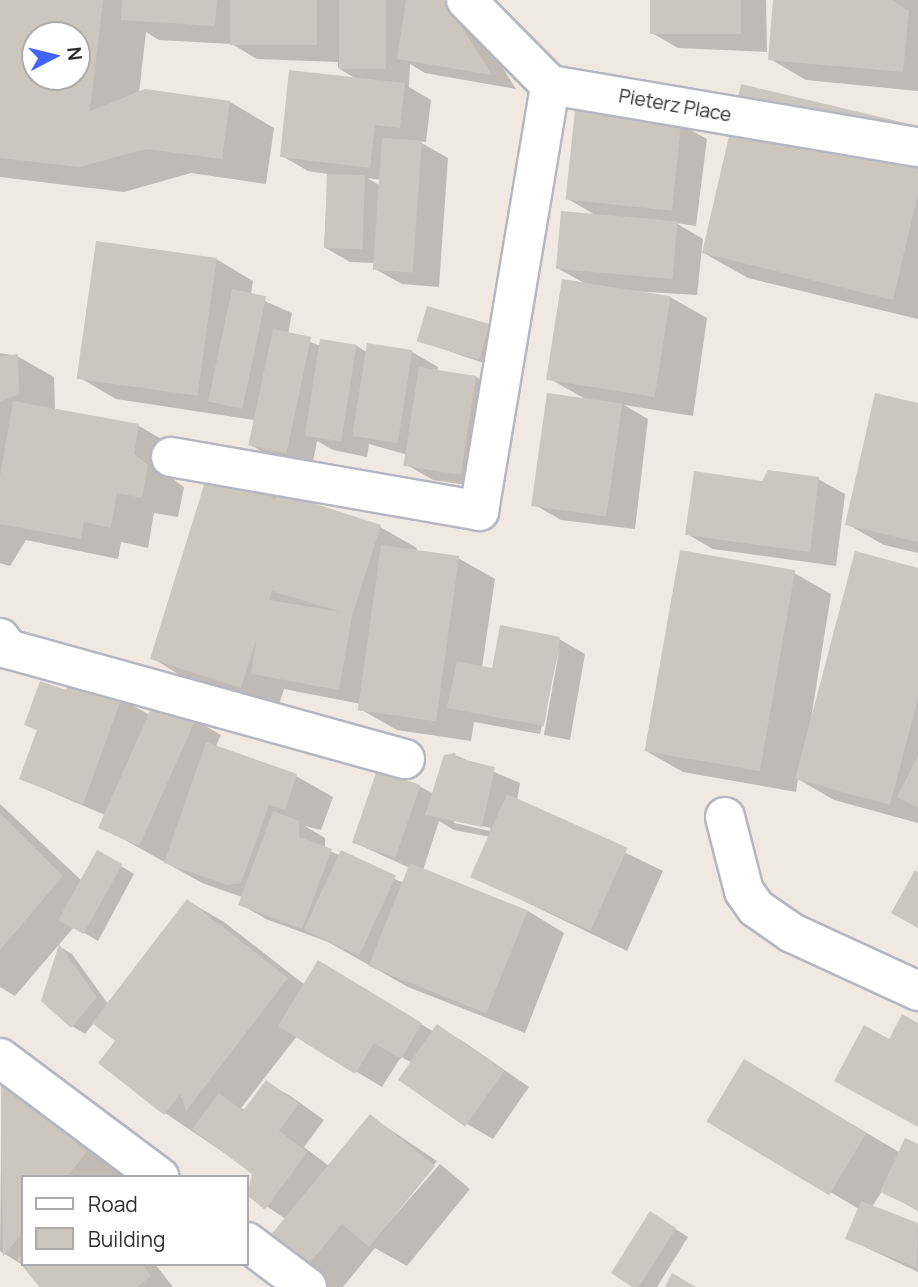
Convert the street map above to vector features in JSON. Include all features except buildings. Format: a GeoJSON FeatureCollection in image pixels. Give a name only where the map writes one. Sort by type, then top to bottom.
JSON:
{"type":"FeatureCollection","features":[{"type":"Feature","properties":{"kind":"street"},"geometry":{"type":"LineString","coordinates":[[171,457],[479,511],[550,85],[466,0]]}},
{"type":"Feature","properties":{"kind":"street","name":"Pieterz Place"},"geometry":{"type":"LineString","coordinates":[[550,85],[918,147]]}},
{"type":"Feature","properties":{"kind":"street"},"geometry":{"type":"LineString","coordinates":[[0,638],[8,649],[405,759]]}},
{"type":"Feature","properties":{"kind":"street"},"geometry":{"type":"LineString","coordinates":[[725,817],[744,891],[756,908],[792,933],[918,991]]}},
{"type":"Feature","properties":{"kind":"street"},"geometry":{"type":"LineString","coordinates":[[0,1058],[156,1175]]}},
{"type":"Feature","properties":{"kind":"street"},"geometry":{"type":"LineString","coordinates":[[248,1243],[307,1287]]}}]}
